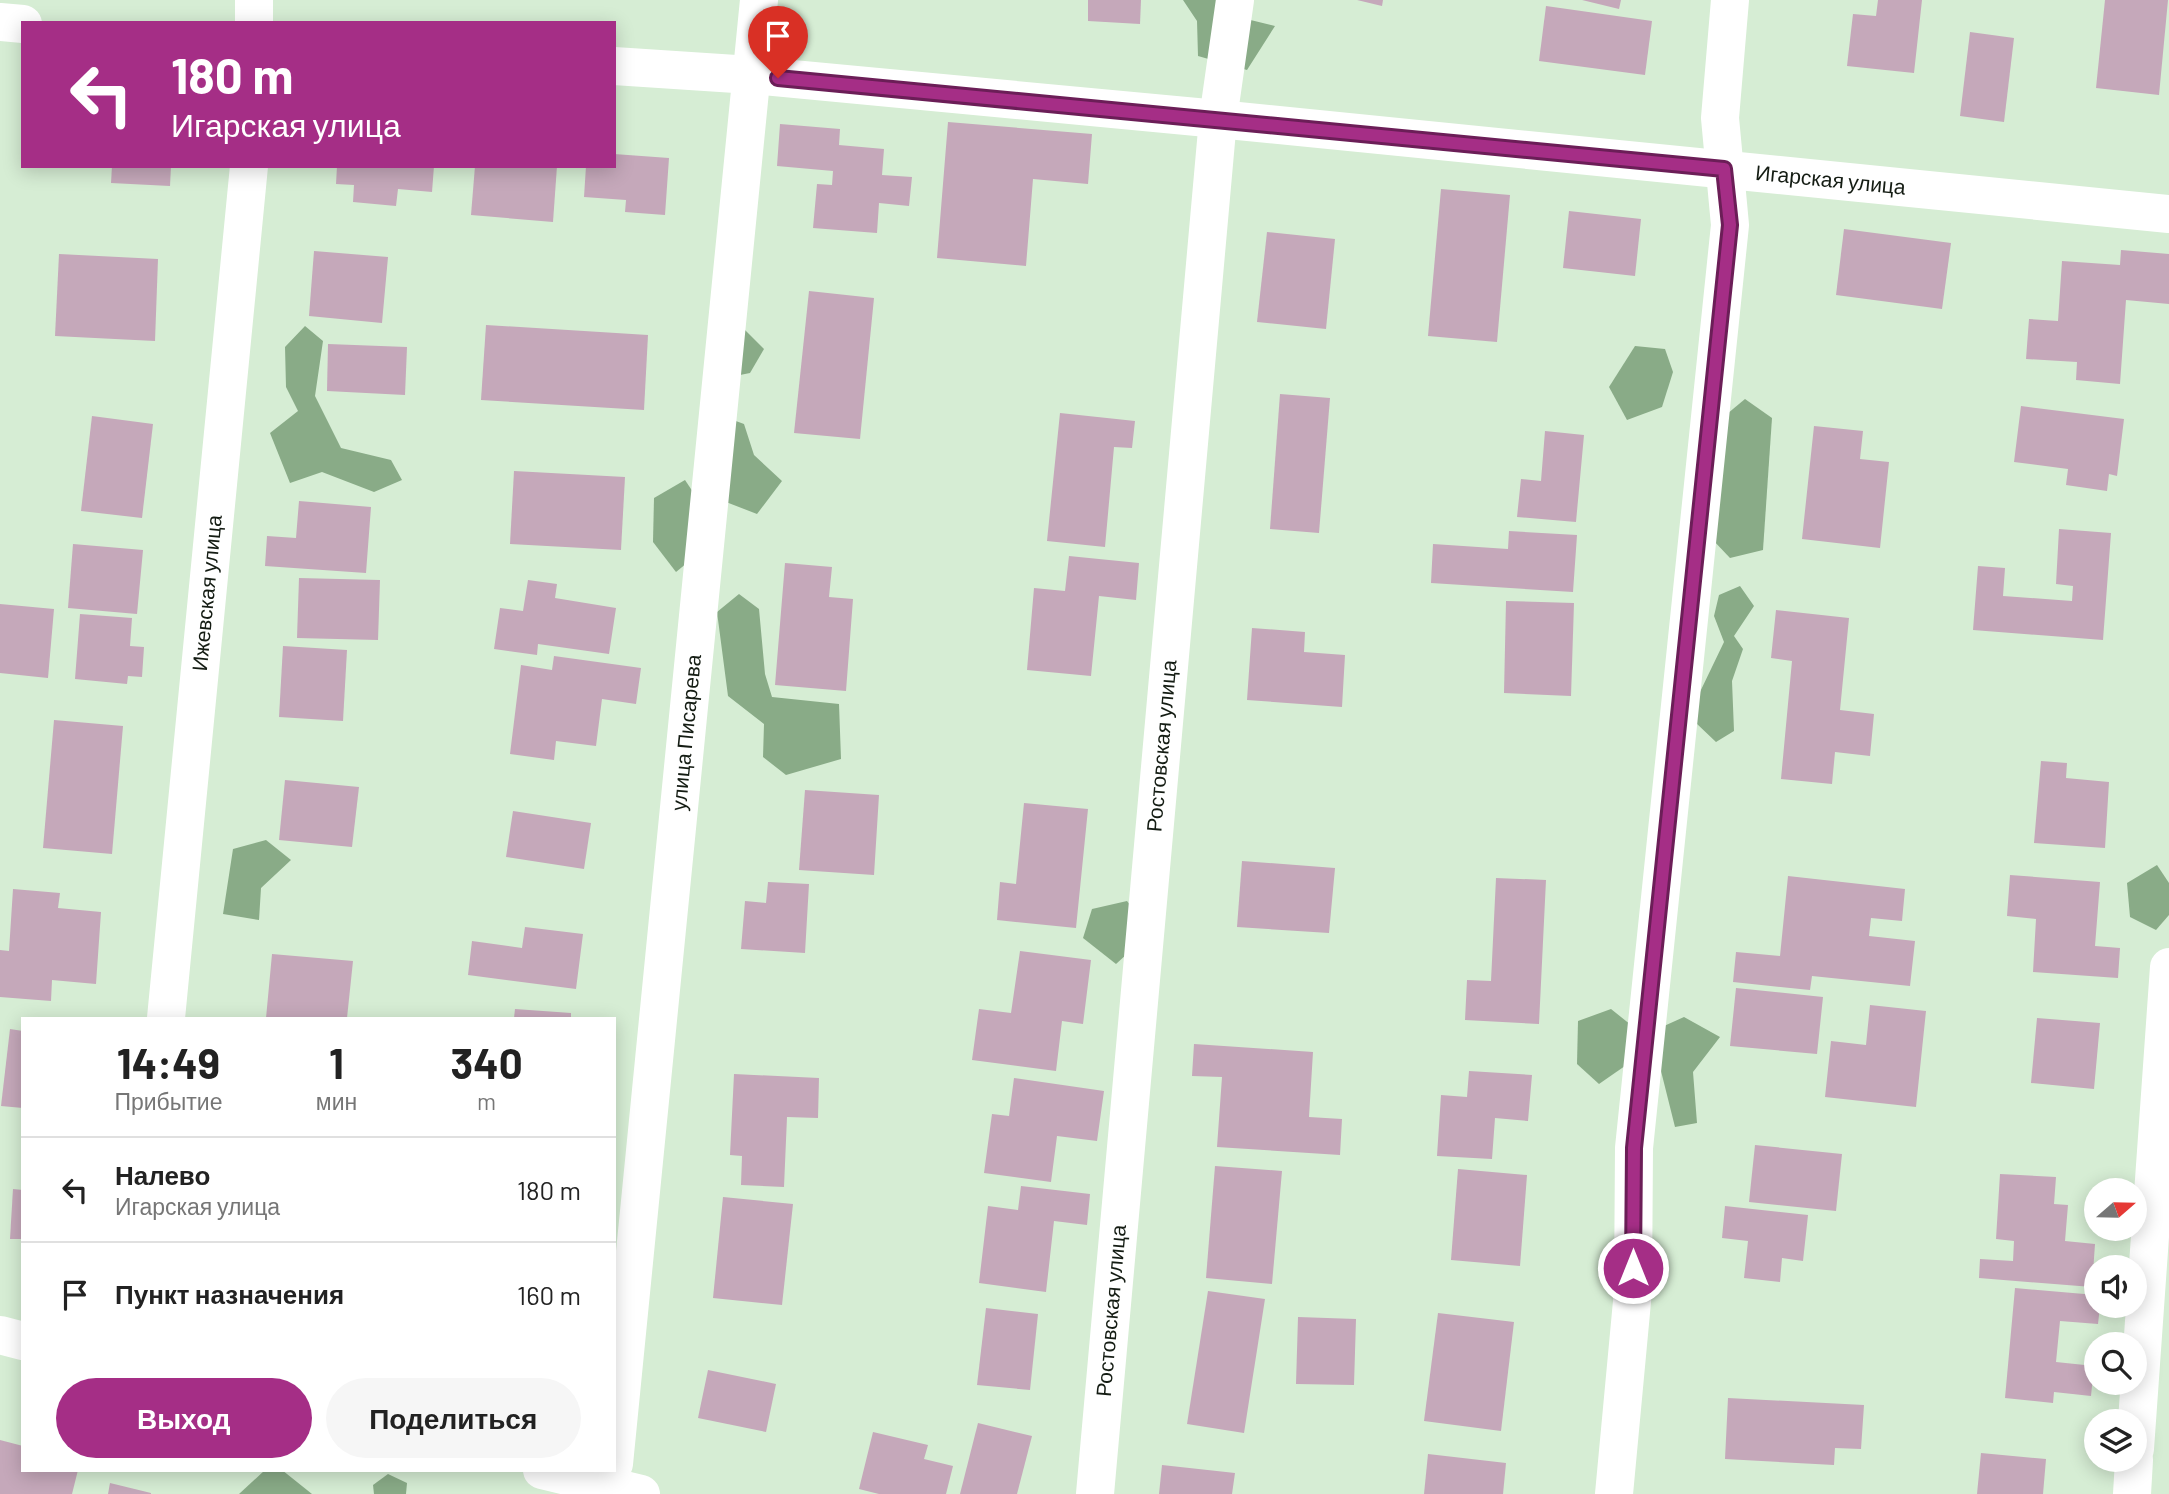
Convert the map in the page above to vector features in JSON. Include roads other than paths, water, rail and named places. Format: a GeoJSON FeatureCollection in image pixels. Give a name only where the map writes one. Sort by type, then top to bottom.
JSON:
{"type":"FeatureCollection","features":[{"type":"Feature","properties":{"kind":"street"},"geometry":{"type":"LineString","coordinates":[[254,0],[254,21]]}},
{"type":"Feature","properties":{"kind":"street","name":"улица Писарева"},"geometry":{"type":"LineString","coordinates":[[620,1479],[758,0]]}},
{"type":"Feature","properties":{"kind":"street","name":"Ростовская улица"},"geometry":{"type":"LineString","coordinates":[[1095,1494],[1218,119],[1235,0]]}},
{"type":"Feature","properties":{"kind":"street"},"geometry":{"type":"LineString","coordinates":[[1614,1494],[1633,1292],[1634,1148],[1730,225],[1720,118],[1730,0]]}},
{"type":"Feature","properties":{"kind":"street"},"geometry":{"type":"LineString","coordinates":[[0,22],[21,24]]}},
{"type":"Feature","properties":{"kind":"street","name":"Игарская улица"},"geometry":{"type":"LineString","coordinates":[[616,66],[751,75],[1218,119],[2169,214]]}},
{"type":"Feature","properties":{"kind":"street","name":"Ижевская улица"},"geometry":{"type":"LineString","coordinates":[[166,1017],[249,168]]}},
{"type":"Feature","properties":{"kind":"street"},"geometry":{"type":"LineString","coordinates":[[2138,1409],[2169,967]]}},
{"type":"Feature","properties":{"kind":"street"},"geometry":{"type":"LineString","coordinates":[[0,1335],[21,1340]]}},
{"type":"Feature","properties":{"kind":"street"},"geometry":{"type":"LineString","coordinates":[[559,1472],[620,1479]]}},
{"type":"Feature","properties":{"kind":"street"},"geometry":{"type":"LineString","coordinates":[[2132,1494],[2133,1472]]}}]}
